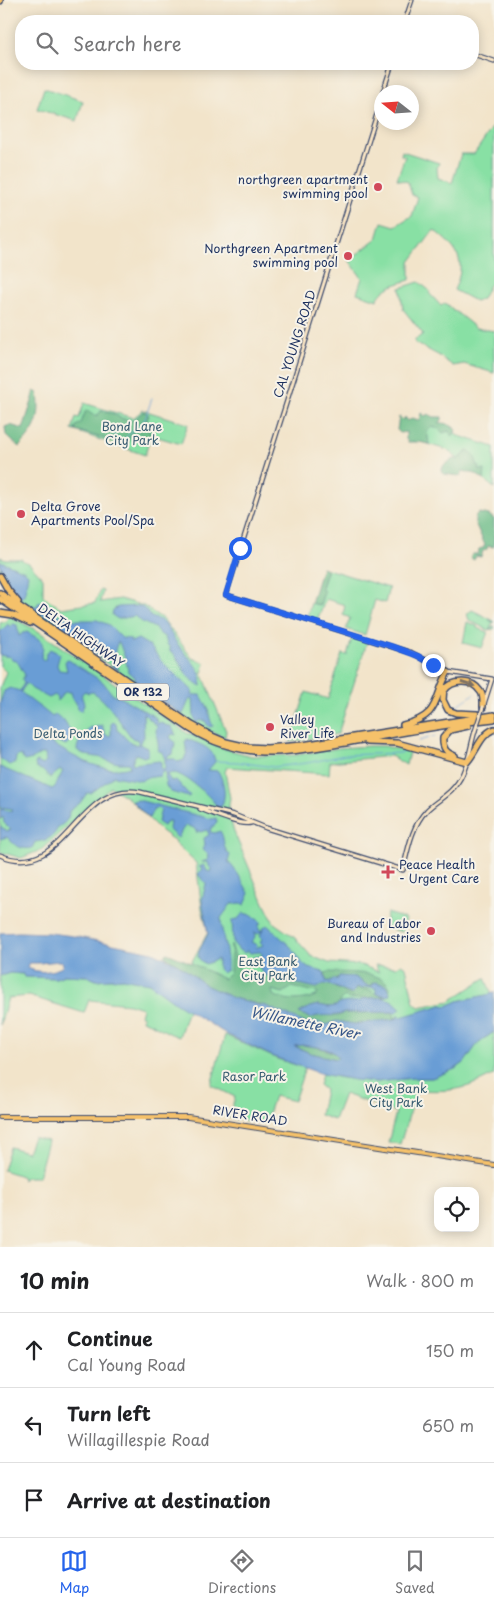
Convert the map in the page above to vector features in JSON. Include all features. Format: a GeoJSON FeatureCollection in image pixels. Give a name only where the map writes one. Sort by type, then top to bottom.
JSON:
{"type":"FeatureCollection","features":[{"type":"Feature","properties":{"kind":"highway"},"geometry":{"type":"LineString","coordinates":[[0,576],[8,590],[25,610]]}},
{"type":"Feature","properties":{"kind":"highway","name":"DELTA HIGHWAY"},"geometry":{"type":"LineString","coordinates":[[0,593],[192,725],[220,740],[248,747],[267,748],[302,745],[494,714]]}},
{"type":"Feature","properties":{"kind":"highway","name":"DELTA HIGHWAY"},"geometry":{"type":"LineString","coordinates":[[0,599],[190,729],[214,742],[237,749],[263,752],[325,746],[458,724],[494,720]]}},
{"type":"Feature","properties":{"kind":"highway"},"geometry":{"type":"LineString","coordinates":[[0,614],[13,615],[47,631]]}},
{"type":"Feature","properties":{"kind":"highway"},"geometry":{"type":"LineString","coordinates":[[448,672],[443,694],[444,704],[451,712],[494,714]]}},
{"type":"Feature","properties":{"kind":"highway"},"geometry":{"type":"LineString","coordinates":[[368,735],[425,717],[434,706],[448,672]]}},
{"type":"Feature","properties":{"kind":"highway"},"geometry":{"type":"LineString","coordinates":[[443,694],[448,686],[453,683],[471,684],[482,693],[483,707]]}},
{"type":"Feature","properties":{"kind":"highway"},"geometry":{"type":"LineString","coordinates":[[467,762],[446,751],[443,741],[446,734],[458,728],[494,720]]}},
{"type":"Feature","properties":{"kind":"highway"},"geometry":{"type":"LineString","coordinates":[[467,762],[474,754],[484,735],[494,728]]}},
{"type":"Feature","properties":{"kind":"highway"},"geometry":{"type":"LineString","coordinates":[[325,746],[390,742],[467,762]]}},
{"type":"Feature","properties":{"kind":"main road"},"geometry":{"type":"LineString","coordinates":[[407,15],[412,0]]}},
{"type":"Feature","properties":{"kind":"main road"},"geometry":{"type":"LineString","coordinates":[[479,56],[494,61]]}},
{"type":"Feature","properties":{"kind":"main road"},"geometry":{"type":"LineString","coordinates":[[385,85],[390,70]]}},
{"type":"Feature","properties":{"kind":"main road","name":"CAL YOUNG ROAD"},"geometry":{"type":"LineString","coordinates":[[374,123],[226,595],[412,654],[448,672]]}},
{"type":"Feature","properties":{"kind":"main road"},"geometry":{"type":"LineString","coordinates":[[0,855],[17,861],[32,860],[40,857],[106,797],[117,792],[136,792],[193,806],[234,821],[250,823],[403,870],[412,836],[420,819],[430,807],[454,788],[462,776],[492,679],[448,672]]}},
{"type":"Feature","properties":{"kind":"main road","name":"RIVER ROAD"},"geometry":{"type":"LineString","coordinates":[[0,1117],[188,1117],[494,1165]]}},
{"type":"Feature","properties":{"kind":"green space"},"geometry":{"type":"Polygon","coordinates":[[[44,88],[83,101],[77,121],[37,109],[44,88]]]}},
{"type":"Feature","properties":{"kind":"green space"},"geometry":{"type":"Polygon","coordinates":[[[494,125],[494,280],[489,285],[482,299],[475,301],[454,290],[460,271],[458,256],[449,243],[434,230],[410,262],[410,280],[387,289],[377,300],[357,293],[362,278],[349,260],[377,239],[382,222],[395,226],[412,216],[418,197],[412,195],[408,182],[397,179],[405,156],[401,155],[402,151],[439,163],[437,168],[438,178],[452,183],[461,154],[474,154],[494,125]]]}},
{"type":"Feature","properties":{"kind":"green space"},"geometry":{"type":"Polygon","coordinates":[[[419,282],[430,291],[429,293],[441,306],[445,303],[476,328],[494,331],[494,373],[464,364],[453,366],[438,355],[415,343],[415,340],[423,334],[403,309],[400,288],[419,282]]]}},
{"type":"Feature","properties":{"kind":"green space"},"geometry":{"type":"Polygon","coordinates":[[[34,391],[38,393],[38,416],[34,429],[19,447],[6,435],[5,427],[10,425],[23,429],[34,391]]]}},
{"type":"Feature","properties":{"kind":"green space","name":"Bond Lane City Park"},"geometry":{"type":"Polygon","coordinates":[[[84,403],[133,418],[143,410],[188,424],[181,444],[151,435],[145,455],[72,430],[76,417],[79,418],[84,403]]]}},
{"type":"Feature","properties":{"kind":"green space"},"geometry":{"type":"Polygon","coordinates":[[[86,410],[94,415],[98,415],[101,411],[133,421],[145,412],[149,415],[147,420],[149,423],[143,427],[150,430],[150,435],[147,438],[135,432],[131,435],[127,445],[123,446],[116,442],[75,430],[75,427],[81,423],[86,410]]]}},
{"type":"Feature","properties":{"kind":"green space"},"geometry":{"type":"Polygon","coordinates":[[[421,413],[425,416],[428,414],[434,417],[442,417],[439,423],[449,425],[456,430],[452,437],[449,431],[443,433],[439,429],[432,427],[427,431],[429,444],[408,442],[406,432],[400,433],[397,430],[399,417],[403,420],[405,417],[408,421],[412,418],[419,420],[421,413]]]}},
{"type":"Feature","properties":{"kind":"green space"},"geometry":{"type":"Polygon","coordinates":[[[430,424],[456,433],[456,435],[494,447],[494,488],[447,450],[424,443],[430,424]]]}},
{"type":"Feature","properties":{"kind":"green space"},"geometry":{"type":"Polygon","coordinates":[[[467,450],[474,456],[477,465],[480,467],[479,470],[485,470],[484,480],[476,474],[463,471],[460,476],[443,474],[442,469],[444,465],[453,459],[458,459],[467,450]]]}},
{"type":"Feature","properties":{"kind":"green space"},"geometry":{"type":"Polygon","coordinates":[[[479,513],[489,515],[494,519],[494,547],[488,546],[483,551],[481,557],[476,556],[474,560],[471,556],[478,554],[479,549],[485,545],[475,523],[475,517],[479,513]]]}},
{"type":"Feature","properties":{"kind":"green space"},"geometry":{"type":"Polygon","coordinates":[[[0,557],[22,559],[29,563],[43,578],[43,596],[61,608],[95,603],[100,590],[103,591],[100,602],[120,599],[144,606],[163,619],[192,658],[205,663],[202,673],[226,731],[225,737],[199,727],[36,614],[8,586],[0,569],[0,557]]]}},
{"type":"Feature","properties":{"kind":"green space"},"geometry":{"type":"Polygon","coordinates":[[[322,567],[327,569],[321,587],[324,592],[320,605],[311,603],[322,567]]]}},
{"type":"Feature","properties":{"kind":"green space"},"geometry":{"type":"Polygon","coordinates":[[[327,569],[389,588],[385,603],[375,600],[365,635],[346,629],[350,618],[343,615],[345,605],[326,599],[317,620],[307,617],[311,603],[319,605],[321,587],[327,569]]]}},
{"type":"Feature","properties":{"kind":"green space"},"geometry":{"type":"Polygon","coordinates":[[[472,610],[494,621],[490,629],[494,626],[494,629],[488,630],[469,620],[467,614],[472,610]]]}},
{"type":"Feature","properties":{"kind":"green space","name":"Delta Ponds"},"geometry":{"type":"Polygon","coordinates":[[[9,616],[38,631],[187,733],[222,748],[252,756],[296,755],[339,748],[369,746],[385,746],[409,752],[406,765],[391,756],[330,762],[329,774],[227,767],[225,772],[230,798],[228,811],[234,832],[274,923],[294,937],[311,956],[329,963],[361,965],[379,972],[375,965],[396,967],[401,964],[406,967],[414,1003],[419,1007],[450,1001],[485,978],[492,994],[458,1001],[447,1006],[442,1005],[404,1017],[307,1020],[190,965],[208,932],[202,909],[196,863],[129,799],[111,787],[41,850],[21,858],[0,852],[0,687],[6,672],[0,666],[0,623],[6,621],[9,616]]]}},
{"type":"Feature","properties":{"kind":"green space"},"geometry":{"type":"Polygon","coordinates":[[[467,622],[488,632],[482,648],[463,643],[467,622]]]}},
{"type":"Feature","properties":{"kind":"green space"},"geometry":{"type":"Polygon","coordinates":[[[352,638],[367,642],[338,734],[290,742],[306,692],[328,699],[342,654],[347,655],[352,638]]]}},
{"type":"Feature","properties":{"kind":"green space"},"geometry":{"type":"Polygon","coordinates":[[[387,913],[406,919],[402,932],[385,927],[387,913]]]}},
{"type":"Feature","properties":{"kind":"green space"},"geometry":{"type":"Polygon","coordinates":[[[231,944],[241,974],[244,976],[263,979],[264,975],[280,976],[285,981],[317,987],[324,984],[330,985],[350,995],[354,994],[357,988],[370,990],[386,997],[349,999],[345,996],[336,1006],[318,1005],[299,1013],[311,1018],[320,1015],[338,1016],[344,1013],[393,1012],[395,1019],[355,1024],[333,1022],[327,1025],[305,1023],[266,1006],[233,998],[207,986],[165,956],[167,953],[224,979],[230,973],[231,944]],[[292,987],[283,993],[272,990],[273,995],[289,1000],[313,997],[318,995],[316,992],[292,987]]]}},
{"type":"Feature","properties":{"kind":"green space"},"geometry":{"type":"Polygon","coordinates":[[[10,973],[23,974],[25,977],[56,978],[64,975],[87,976],[96,980],[123,978],[149,983],[188,1010],[179,1037],[142,1020],[143,1016],[140,1015],[142,1008],[129,1004],[89,1000],[84,1013],[29,996],[8,998],[0,1025],[0,976],[10,973]]]}},
{"type":"Feature","properties":{"kind":"green space"},"geometry":{"type":"Polygon","coordinates":[[[325,973],[373,975],[386,982],[390,988],[389,991],[384,985],[373,983],[372,986],[368,986],[361,981],[341,976],[333,981],[326,981],[325,973]]]}},
{"type":"Feature","properties":{"kind":"green space","name":"West Bank City Park"},"geometry":{"type":"Polygon","coordinates":[[[494,1032],[494,1075],[462,1088],[439,1091],[417,1090],[400,1144],[388,1143],[396,1112],[344,1094],[334,1120],[320,1115],[325,1090],[319,1085],[322,1074],[377,1082],[432,1078],[455,1069],[464,1063],[479,1042],[494,1032]]]}},
{"type":"Feature","properties":{"kind":"green space","name":"Rasor Park"},"geometry":{"type":"Polygon","coordinates":[[[225,1035],[277,1059],[305,1068],[294,1101],[274,1096],[265,1123],[229,1118],[235,1097],[211,1085],[225,1035]]]}},
{"type":"Feature","properties":{"kind":"green space"},"geometry":{"type":"Polygon","coordinates":[[[293,1045],[320,1048],[336,1054],[338,1058],[310,1053],[293,1045]]]}},
{"type":"Feature","properties":{"kind":"green space"},"geometry":{"type":"Polygon","coordinates":[[[33,1137],[48,1141],[38,1177],[26,1177],[22,1180],[21,1176],[3,1170],[10,1147],[27,1152],[33,1137]]]}},
{"type":"Feature","properties":{"kind":"water"},"geometry":{"type":"Polygon","coordinates":[[[0,561],[28,574],[25,593],[21,598],[12,590],[0,565],[0,561]]]}},
{"type":"Feature","properties":{"kind":"water"},"geometry":{"type":"Polygon","coordinates":[[[39,602],[42,602],[41,610],[49,614],[75,620],[97,620],[109,625],[122,638],[130,639],[131,642],[138,639],[150,646],[163,663],[193,691],[192,695],[201,695],[208,708],[213,726],[209,727],[205,721],[200,720],[196,723],[193,699],[190,698],[183,714],[135,681],[135,677],[128,672],[119,642],[115,649],[115,656],[119,670],[113,667],[112,660],[102,644],[96,644],[96,646],[102,651],[106,658],[104,659],[90,650],[84,642],[78,642],[74,634],[69,636],[52,625],[60,620],[44,616],[29,606],[37,606],[39,602]]]}},
{"type":"Feature","properties":{"kind":"water"},"geometry":{"type":"Polygon","coordinates":[[[139,606],[145,609],[150,616],[161,620],[166,626],[198,670],[202,680],[201,686],[195,683],[186,673],[170,651],[165,637],[155,628],[142,622],[135,616],[118,619],[112,615],[113,610],[118,607],[139,606]]]}},
{"type":"Feature","properties":{"kind":"water"},"geometry":{"type":"Polygon","coordinates":[[[8,624],[10,627],[13,624],[17,625],[19,636],[27,632],[41,641],[43,647],[41,657],[43,660],[45,660],[46,654],[50,649],[60,654],[57,665],[59,670],[67,671],[65,662],[67,659],[103,682],[112,694],[155,717],[158,724],[160,722],[171,726],[176,735],[172,734],[170,737],[175,743],[173,754],[168,756],[167,759],[175,759],[178,762],[184,760],[187,752],[185,742],[187,739],[209,749],[215,762],[208,770],[218,771],[223,784],[224,798],[221,807],[217,807],[198,787],[179,774],[167,775],[171,781],[176,780],[190,796],[188,797],[171,792],[166,786],[165,771],[160,776],[145,778],[141,781],[114,776],[91,793],[87,793],[80,803],[69,811],[66,821],[58,827],[52,836],[46,840],[35,842],[32,848],[18,847],[7,837],[0,839],[0,826],[7,831],[11,830],[4,823],[3,817],[0,819],[0,809],[11,811],[13,809],[0,807],[0,767],[52,789],[55,787],[63,771],[60,770],[50,778],[42,770],[36,768],[35,763],[43,765],[46,762],[45,754],[40,754],[33,759],[24,761],[21,755],[16,757],[15,763],[9,765],[0,758],[0,704],[4,691],[10,688],[20,691],[24,683],[22,679],[25,675],[17,661],[0,655],[0,632],[8,624]],[[26,683],[21,692],[51,716],[53,717],[55,714],[64,721],[71,732],[69,742],[66,745],[43,736],[43,738],[96,766],[119,769],[130,767],[129,763],[108,761],[103,758],[85,755],[77,750],[80,741],[90,727],[94,728],[102,725],[105,734],[108,736],[111,735],[111,724],[113,722],[116,724],[117,730],[128,741],[138,745],[138,740],[132,738],[99,696],[93,692],[88,693],[85,691],[82,696],[84,705],[81,711],[77,709],[71,692],[65,692],[57,701],[55,695],[49,698],[32,689],[26,683]],[[143,713],[144,737],[139,744],[148,748],[148,755],[144,757],[136,754],[132,762],[133,764],[159,761],[161,762],[161,769],[165,769],[165,759],[162,752],[158,751],[157,726],[143,713]]]}},
{"type":"Feature","properties":{"kind":"water"},"geometry":{"type":"Polygon","coordinates":[[[138,800],[211,819],[216,818],[217,823],[211,828],[210,832],[220,831],[225,849],[230,855],[228,861],[249,893],[245,905],[241,903],[231,904],[221,918],[227,964],[227,970],[222,973],[218,969],[218,959],[206,964],[198,957],[208,934],[202,900],[206,884],[198,874],[203,869],[199,867],[204,865],[207,871],[211,872],[212,870],[208,862],[202,862],[208,860],[209,855],[202,849],[205,845],[204,838],[209,835],[207,830],[200,832],[197,830],[197,833],[194,828],[186,825],[178,838],[169,830],[170,821],[167,821],[164,826],[158,822],[161,809],[154,808],[149,818],[132,801],[138,800]]]}},
{"type":"Feature","properties":{"kind":"water"},"geometry":{"type":"Polygon","coordinates":[[[243,913],[251,915],[261,922],[259,930],[262,930],[261,932],[258,934],[254,932],[255,937],[251,942],[257,945],[256,948],[263,945],[260,942],[262,939],[260,936],[267,925],[291,947],[303,964],[308,968],[324,972],[326,981],[331,982],[338,979],[339,976],[355,977],[368,986],[372,986],[375,982],[386,985],[390,992],[389,996],[376,994],[376,988],[364,987],[362,989],[358,987],[351,994],[330,985],[324,984],[317,988],[285,981],[280,976],[264,975],[253,957],[262,956],[262,954],[260,952],[250,953],[247,950],[245,953],[240,951],[233,943],[232,920],[238,919],[243,913]]]}},
{"type":"Feature","properties":{"kind":"water","name":"Willamette River"},"geometry":{"type":"Polygon","coordinates":[[[0,933],[50,933],[153,952],[178,964],[207,986],[233,998],[266,1006],[311,1024],[316,1022],[327,1025],[336,1021],[355,1024],[395,1019],[398,1018],[398,1014],[401,1017],[494,992],[494,1032],[479,1042],[464,1063],[455,1069],[432,1078],[377,1082],[322,1074],[274,1057],[228,1035],[176,1003],[149,983],[123,978],[96,980],[87,976],[64,975],[56,978],[24,977],[23,974],[10,973],[0,976],[0,933]],[[60,961],[29,963],[27,967],[35,971],[49,971],[62,967],[63,963],[60,961]],[[303,1045],[294,1046],[310,1053],[338,1058],[336,1054],[328,1050],[303,1045]]]}},
{"type":"Feature","properties":{"kind":"water"},"geometry":{"type":"Polygon","coordinates":[[[363,999],[389,999],[401,1009],[396,1012],[344,1013],[311,1018],[299,1013],[318,1005],[329,1007],[363,999]]]}},
{"type":"Feature","properties":{"kind":"waterway"},"geometry":{"type":"LineString","coordinates":[[103,431],[111,431],[118,439],[123,440],[145,419],[152,398]]}},
{"type":"Feature","properties":{"kind":"waterway"},"geometry":{"type":"LineString","coordinates":[[456,706],[474,694]]}},
{"type":"Feature","properties":{"kind":"waterway"},"geometry":{"type":"LineString","coordinates":[[419,741],[435,736]]}},
{"type":"Feature","properties":{"kind":"waterway"},"geometry":{"type":"LineString","coordinates":[[215,761],[274,767],[307,763],[345,755],[400,753],[407,750]]}},
{"type":"Feature","properties":{"kind":"place","name":"northgreen apartment swimming pool"},"geometry":{"type":"Point","coordinates":[378,187]}},
{"type":"Feature","properties":{"kind":"place","name":"Northgreen Apartment swimming pool"},"geometry":{"type":"Point","coordinates":[348,256]}},
{"type":"Feature","properties":{"kind":"place","name":"Delta Grove Apartments Pool/Spa"},"geometry":{"type":"Point","coordinates":[21,514]}},
{"type":"Feature","properties":{"kind":"place","name":"Valley River Life"},"geometry":{"type":"Point","coordinates":[270,727]}},
{"type":"Feature","properties":{"kind":"place","name":"Peace Health - Urgent Care"},"geometry":{"type":"Point","coordinates":[388,872]}},
{"type":"Feature","properties":{"kind":"place","name":"Bureau of Labor and Industries"},"geometry":{"type":"Point","coordinates":[431,931]}},
{"type":"Feature","properties":{"kind":"route"},"geometry":{"type":"LineString","coordinates":[[240,548],[226,595],[391,646],[418,656],[433,665]]}},
{"type":"Feature","properties":{"kind":"park label","name":"East Bank City Park"},"geometry":{"type":"Point","coordinates":[268,969]}}]}
